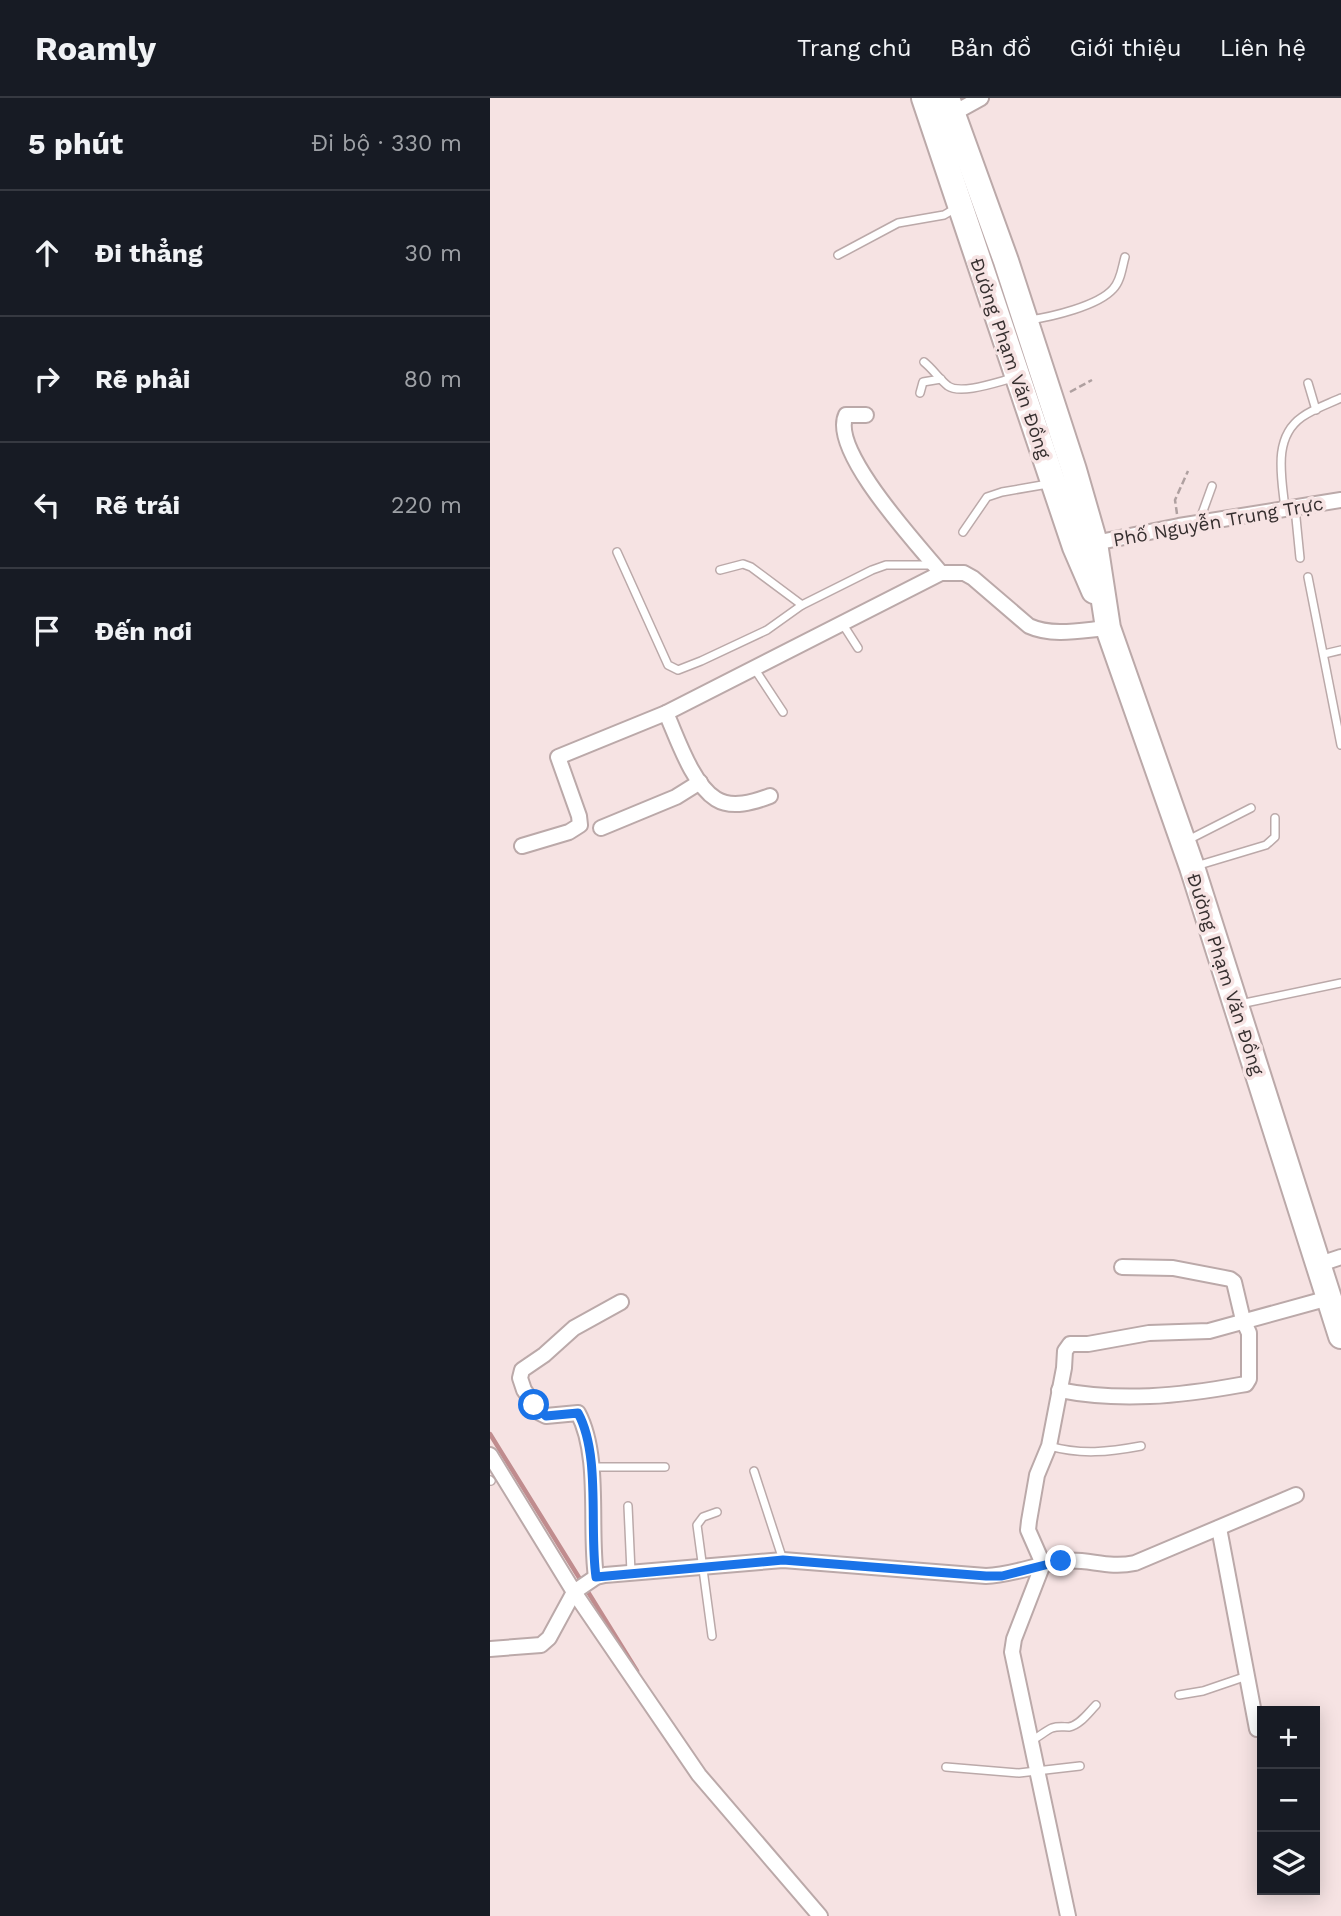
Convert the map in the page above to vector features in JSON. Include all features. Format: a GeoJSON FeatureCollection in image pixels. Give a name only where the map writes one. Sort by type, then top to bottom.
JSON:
{"type":"FeatureCollection","features":[{"type":"Feature","properties":{"kind":"highway","name":"Đường Phạm Văn Đồng"},"geometry":{"type":"LineString","coordinates":[[924,98],[1080,561],[1107,621],[1184,842],[1236,1005],[1330,1260],[1329,1298],[1341,1336]]}},
{"type":"Feature","properties":{"kind":"highway","name":"Đường Phạm Văn Đồng"},"geometry":{"type":"LineString","coordinates":[[950,106],[1025,321],[1095,543],[1107,621]]}},
{"type":"Feature","properties":{"kind":"street"},"geometry":{"type":"LineString","coordinates":[[950,106],[981,98]]}},
{"type":"Feature","properties":{"kind":"street"},"geometry":{"type":"LineString","coordinates":[[866,415],[846,415],[843,421],[845,434],[858,465],[892,515],[938,569]]}},
{"type":"Feature","properties":{"kind":"street","name":"Phố Nguyễn Trung Trực"},"geometry":{"type":"LineString","coordinates":[[1095,543],[1179,526],[1341,500]]}},
{"type":"Feature","properties":{"kind":"street"},"geometry":{"type":"LineString","coordinates":[[522,846],[569,832],[580,825],[558,757],[666,713],[842,623],[938,569],[964,573],[973,578],[1039,631],[1051,632],[1107,621]]}},
{"type":"Feature","properties":{"kind":"street"},"geometry":{"type":"LineString","coordinates":[[666,713],[700,782],[715,799],[727,803],[754,802],[770,796]]}},
{"type":"Feature","properties":{"kind":"street"},"geometry":{"type":"LineString","coordinates":[[601,828],[665,803],[700,782]]}},
{"type":"Feature","properties":{"kind":"street"},"geometry":{"type":"LineString","coordinates":[[1059,1390],[1088,1396],[1182,1395],[1246,1384],[1249,1380],[1249,1333],[1234,1282],[1173,1268],[1122,1267]]}},
{"type":"Feature","properties":{"kind":"street"},"geometry":{"type":"LineString","coordinates":[[1068,1916],[1012,1652],[1014,1639],[1043,1564],[1028,1530],[1037,1475],[1049,1446],[1065,1351],[1070,1344],[1088,1344],[1149,1333],[1209,1331],[1329,1298]]}},
{"type":"Feature","properties":{"kind":"street"},"geometry":{"type":"LineString","coordinates":[[490,1649],[541,1646],[585,1585],[592,1544],[592,1467],[583,1422],[578,1413],[546,1416],[540,1413],[524,1390],[520,1378],[522,1370],[574,1328],[621,1302]]}},
{"type":"Feature","properties":{"kind":"street"},"geometry":{"type":"LineString","coordinates":[[490,1455],[494,1480],[585,1585],[699,1775],[820,1916]]}},
{"type":"Feature","properties":{"kind":"street"},"geometry":{"type":"LineString","coordinates":[[585,1585],[631,1573],[783,1560],[986,1576],[1002,1576],[1043,1564],[1071,1560],[1122,1566],[1135,1563],[1296,1495]]}},
{"type":"Feature","properties":{"kind":"street"},"geometry":{"type":"LineString","coordinates":[[1219,1528],[1257,1729]]}},
{"type":"Feature","properties":{"kind":"lane"},"geometry":{"type":"LineString","coordinates":[[838,255],[898,223],[944,215],[983,197]]}},
{"type":"Feature","properties":{"kind":"lane"},"geometry":{"type":"LineString","coordinates":[[1025,321],[1056,316],[1106,294],[1119,279],[1125,257]]}},
{"type":"Feature","properties":{"kind":"lane"},"geometry":{"type":"LineString","coordinates":[[924,362],[949,387],[965,389],[1018,377]]}},
{"type":"Feature","properties":{"kind":"lane"},"geometry":{"type":"LineString","coordinates":[[920,393],[923,382],[941,379]]}},
{"type":"Feature","properties":{"kind":"lane"},"geometry":{"type":"LineString","coordinates":[[1308,383],[1316,410]]}},
{"type":"Feature","properties":{"kind":"lane"},"geometry":{"type":"LineString","coordinates":[[1300,558],[1281,463],[1286,434],[1304,416],[1341,398]]}},
{"type":"Feature","properties":{"kind":"lane"},"geometry":{"type":"LineString","coordinates":[[963,532],[987,497],[1053,483]]}},
{"type":"Feature","properties":{"kind":"lane"},"geometry":{"type":"LineString","coordinates":[[1199,523],[1212,486]]}},
{"type":"Feature","properties":{"kind":"lane"},"geometry":{"type":"LineString","coordinates":[[617,552],[668,665],[673,669],[683,669],[767,630],[802,605],[872,570],[886,565],[938,569]]}},
{"type":"Feature","properties":{"kind":"lane"},"geometry":{"type":"LineString","coordinates":[[720,570],[743,564],[751,567],[802,605]]}},
{"type":"Feature","properties":{"kind":"lane"},"geometry":{"type":"LineString","coordinates":[[1308,577],[1341,745]]}},
{"type":"Feature","properties":{"kind":"lane"},"geometry":{"type":"LineString","coordinates":[[842,623],[858,648]]}},
{"type":"Feature","properties":{"kind":"lane"},"geometry":{"type":"LineString","coordinates":[[1324,654],[1341,650]]}},
{"type":"Feature","properties":{"kind":"lane"},"geometry":{"type":"LineString","coordinates":[[754,668],[783,712]]}},
{"type":"Feature","properties":{"kind":"lane"},"geometry":{"type":"LineString","coordinates":[[1184,842],[1251,808]]}},
{"type":"Feature","properties":{"kind":"lane"},"geometry":{"type":"LineString","coordinates":[[1192,867],[1266,845],[1275,837],[1275,818]]}},
{"type":"Feature","properties":{"kind":"lane"},"geometry":{"type":"LineString","coordinates":[[1236,1005],[1341,984]]}},
{"type":"Feature","properties":{"kind":"lane"},"geometry":{"type":"LineString","coordinates":[[1049,1446],[1070,1452],[1107,1452],[1140,1446]]}},
{"type":"Feature","properties":{"kind":"lane"},"geometry":{"type":"LineString","coordinates":[[592,1467],[665,1467]]}},
{"type":"Feature","properties":{"kind":"lane"},"geometry":{"type":"LineString","coordinates":[[754,1471],[783,1560]]}},
{"type":"Feature","properties":{"kind":"lane"},"geometry":{"type":"LineString","coordinates":[[628,1506],[631,1573]]}},
{"type":"Feature","properties":{"kind":"lane"},"geometry":{"type":"LineString","coordinates":[[712,1636],[697,1525],[699,1519],[717,1512]]}},
{"type":"Feature","properties":{"kind":"lane"},"geometry":{"type":"LineString","coordinates":[[1179,1695],[1203,1691],[1247,1676]]}},
{"type":"Feature","properties":{"kind":"lane"},"geometry":{"type":"LineString","coordinates":[[1032,1740],[1048,1729],[1070,1727],[1096,1705]]}},
{"type":"Feature","properties":{"kind":"lane"},"geometry":{"type":"LineString","coordinates":[[946,1767],[1019,1773],[1080,1766]]}},
{"type":"Feature","properties":{"kind":"path"},"geometry":{"type":"LineString","coordinates":[[1051,400],[1092,380]]}},
{"type":"Feature","properties":{"kind":"path"},"geometry":{"type":"LineString","coordinates":[[1179,526],[1175,500],[1188,471]]}},
{"type":"Feature","properties":{"kind":"waterway"},"geometry":{"type":"LineString","coordinates":[[490,1434],[637,1671]]}},
{"type":"Feature","properties":{"kind":"route"},"geometry":{"type":"LineString","coordinates":[[534,1405],[546,1416],[578,1413],[583,1422],[592,1467],[592,1544],[596,1577],[783,1560],[1002,1576],[1061,1561]]}}]}
